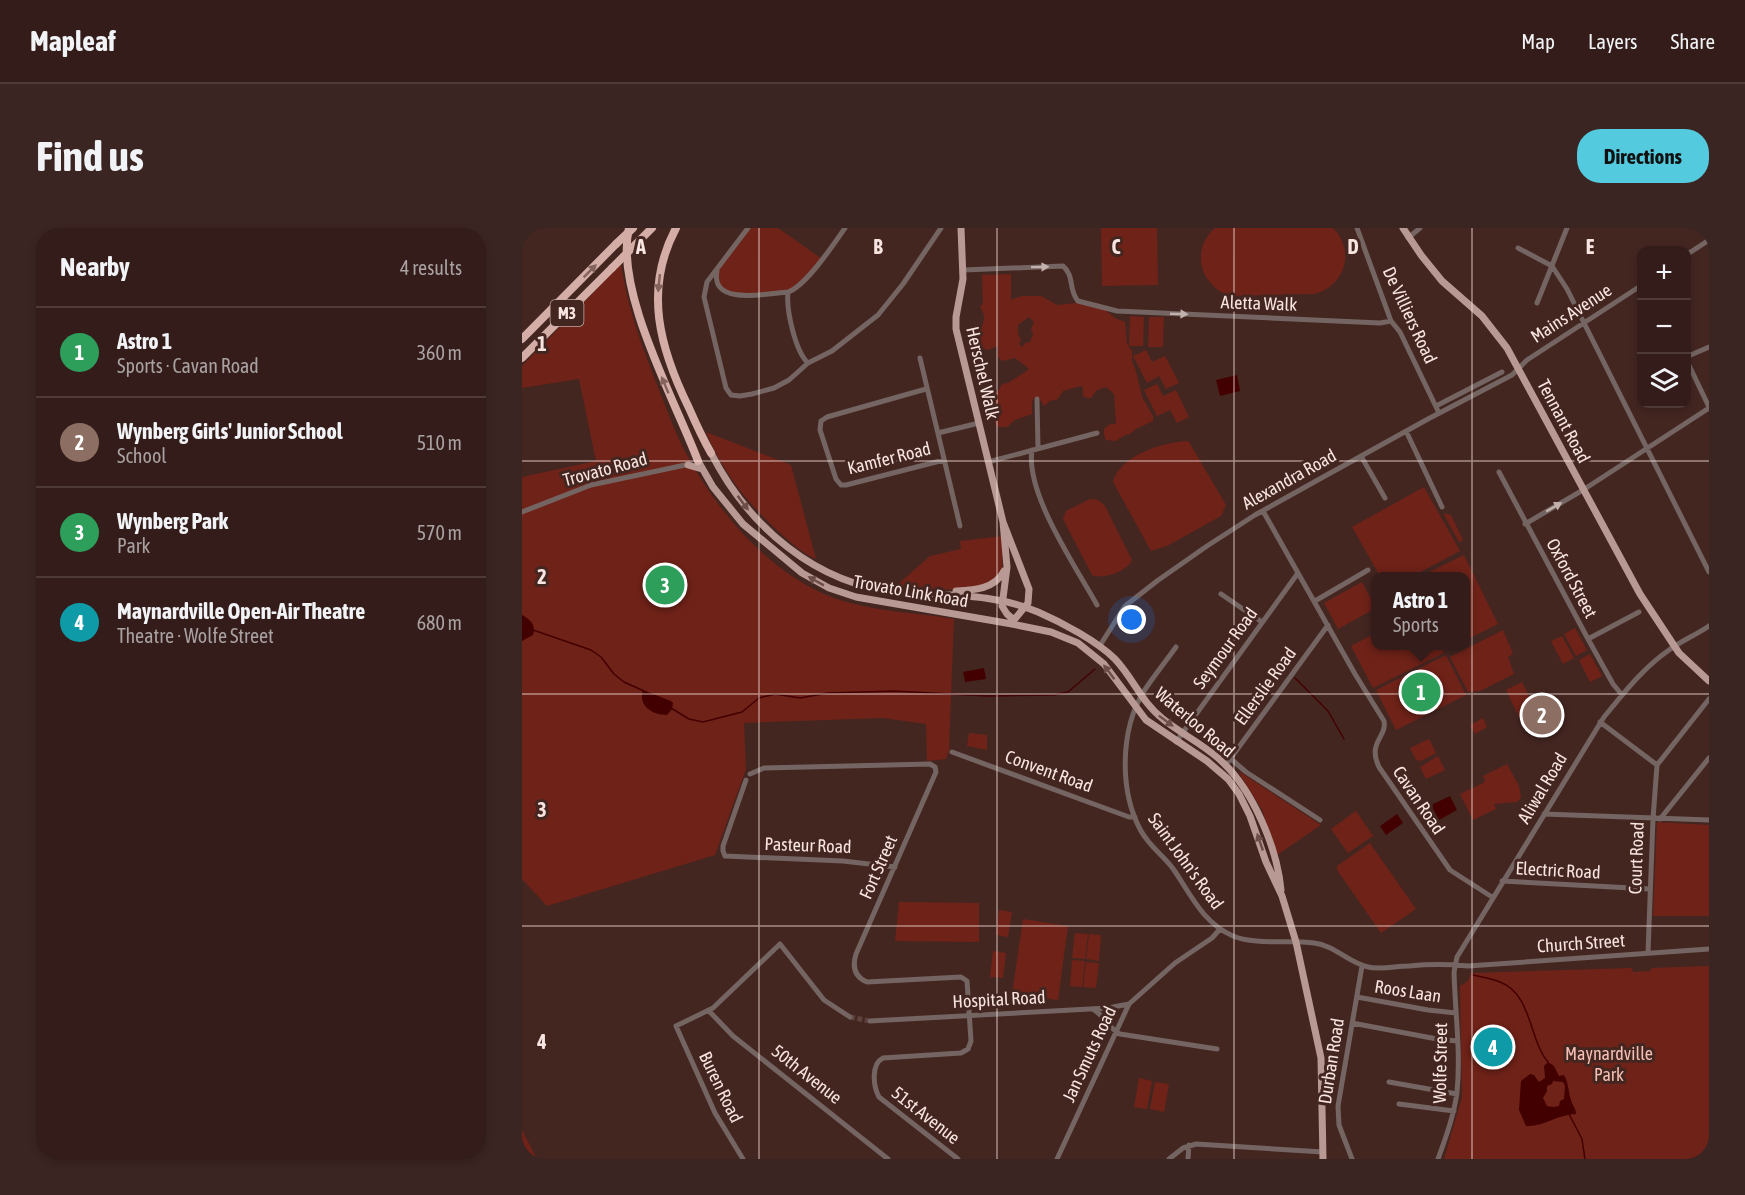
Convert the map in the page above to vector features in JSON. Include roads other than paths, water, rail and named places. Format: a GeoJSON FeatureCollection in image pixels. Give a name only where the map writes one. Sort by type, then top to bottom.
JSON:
{"type":"FeatureCollection","features":[{"type":"Feature","properties":{"kind":"highway","name":"M3"},"geometry":{"type":"LineString","coordinates":[[522,339],[631,228]]}},
{"type":"Feature","properties":{"kind":"highway"},"geometry":{"type":"LineString","coordinates":[[631,228],[627,251],[635,300],[662,377],[700,465]]}},
{"type":"Feature","properties":{"kind":"highway","name":"M3"},"geometry":{"type":"LineString","coordinates":[[522,358],[652,228]]}},
{"type":"Feature","properties":{"kind":"highway"},"geometry":{"type":"LineString","coordinates":[[676,228],[667,248],[659,278],[659,323],[666,353],[699,433],[703,449],[700,465]]}},
{"type":"Feature","properties":{"kind":"highway"},"geometry":{"type":"LineString","coordinates":[[699,433],[711,453]]}},
{"type":"Feature","properties":{"kind":"main road","name":"Herschel Walk"},"geometry":{"type":"LineString","coordinates":[[961,228],[963,270],[956,329],[1003,522],[1028,584],[1030,596],[1025,607]]}},
{"type":"Feature","properties":{"kind":"main road","name":"Tennant Road"},"geometry":{"type":"LineString","coordinates":[[1403,228],[1408,238],[1442,281],[1490,324],[1519,368],[1640,594],[1685,660],[1709,681]]}},
{"type":"Feature","properties":{"kind":"main road","name":"Trovato Link Road"},"geometry":{"type":"LineString","coordinates":[[711,453],[731,487],[754,516],[795,553],[818,569],[860,586],[899,592],[1002,601],[1025,607],[1050,618],[1099,647]]}},
{"type":"Feature","properties":{"kind":"main road"},"geometry":{"type":"LineString","coordinates":[[688,465],[718,465]]}},
{"type":"Feature","properties":{"kind":"main road","name":"Trovato Link Road"},"geometry":{"type":"LineString","coordinates":[[700,465],[733,513],[752,534],[789,564],[829,588],[856,597],[1040,629],[1078,643],[1094,655]]}},
{"type":"Feature","properties":{"kind":"main road","name":"Herschel Walk"},"geometry":{"type":"LineString","coordinates":[[1002,601],[1007,567],[1003,522]]}},
{"type":"Feature","properties":{"kind":"main road"},"geometry":{"type":"LineString","coordinates":[[933,594],[989,586],[999,580],[1007,567]]}},
{"type":"Feature","properties":{"kind":"main road"},"geometry":{"type":"LineString","coordinates":[[1002,601],[1004,610],[1014,620]]}},
{"type":"Feature","properties":{"kind":"main road"},"geometry":{"type":"LineString","coordinates":[[1014,620],[1025,607]]}},
{"type":"Feature","properties":{"kind":"main road"},"geometry":{"type":"LineString","coordinates":[[982,619],[1014,620],[1050,628],[1062,636]]}},
{"type":"Feature","properties":{"kind":"main road","name":"Waterloo Road"},"geometry":{"type":"LineString","coordinates":[[1099,647],[1123,669],[1142,697],[1162,719],[1211,752],[1226,766],[1245,789],[1259,816],[1274,858],[1282,896],[1296,942],[1321,1058],[1323,1155]]}},
{"type":"Feature","properties":{"kind":"main road","name":"Waterloo Road"},"geometry":{"type":"LineString","coordinates":[[1094,655],[1108,670],[1136,709],[1151,724],[1215,766],[1239,794],[1282,896]]}},
{"type":"Feature","properties":{"kind":"street"},"geometry":{"type":"LineString","coordinates":[[748,228],[707,282],[704,297],[726,388],[731,395],[740,396],[774,388],[789,380],[808,363],[832,351],[878,315],[903,284],[941,228]]}},
{"type":"Feature","properties":{"kind":"street"},"geometry":{"type":"LineString","coordinates":[[718,269],[716,275],[718,283],[726,291],[739,296],[788,292],[794,289],[813,269],[845,228]]}},
{"type":"Feature","properties":{"kind":"street","name":"De Villiers Road"},"geometry":{"type":"LineString","coordinates":[[1356,228],[1391,321],[1400,332],[1439,413]]}},
{"type":"Feature","properties":{"kind":"street"},"geometry":{"type":"LineString","coordinates":[[1408,238],[1420,228]]}},
{"type":"Feature","properties":{"kind":"street"},"geometry":{"type":"LineString","coordinates":[[1537,303],[1567,228]]}},
{"type":"Feature","properties":{"kind":"street"},"geometry":{"type":"LineString","coordinates":[[1691,252],[1709,240]]}},
{"type":"Feature","properties":{"kind":"street"},"geometry":{"type":"LineString","coordinates":[[1518,248],[1552,266],[1567,289],[1709,572]]}},
{"type":"Feature","properties":{"kind":"street","name":"Aletta Walk"},"geometry":{"type":"LineString","coordinates":[[963,270],[1063,266],[1071,275],[1072,293],[1078,301],[1124,312],[1380,323],[1391,321]]}},
{"type":"Feature","properties":{"kind":"street"},"geometry":{"type":"LineString","coordinates":[[704,297],[711,286],[718,283]]}},
{"type":"Feature","properties":{"kind":"street","name":"Mains Avenue"},"geometry":{"type":"LineString","coordinates":[[1519,368],[1527,360],[1637,288]]}},
{"type":"Feature","properties":{"kind":"street"},"geometry":{"type":"LineString","coordinates":[[788,292],[788,304],[800,354],[808,363]]}},
{"type":"Feature","properties":{"kind":"street"},"geometry":{"type":"LineString","coordinates":[[1691,356],[1709,347]]}},
{"type":"Feature","properties":{"kind":"street"},"geometry":{"type":"LineString","coordinates":[[920,358],[960,526]]}},
{"type":"Feature","properties":{"kind":"street","name":"Alexandra Road"},"geometry":{"type":"LineString","coordinates":[[1099,647],[1121,612],[1140,594],[1199,551],[1263,511],[1361,456],[1490,388],[1519,368]]}},
{"type":"Feature","properties":{"kind":"street"},"geometry":{"type":"LineString","coordinates":[[1526,524],[1709,408],[1691,369]]}},
{"type":"Feature","properties":{"kind":"street"},"geometry":{"type":"LineString","coordinates":[[1436,406],[1502,372]]}},
{"type":"Feature","properties":{"kind":"street"},"geometry":{"type":"LineString","coordinates":[[1486,380],[1490,388]]}},
{"type":"Feature","properties":{"kind":"street","name":"Kamfer Road"},"geometry":{"type":"LineString","coordinates":[[926,389],[827,417],[821,421],[820,430],[836,479],[841,485],[944,460]]}},
{"type":"Feature","properties":{"kind":"street"},"geometry":{"type":"LineString","coordinates":[[1458,395],[1462,402]]}},
{"type":"Feature","properties":{"kind":"street"},"geometry":{"type":"LineString","coordinates":[[1037,399],[1035,449],[1030,465],[1043,505],[1098,605]]}},
{"type":"Feature","properties":{"kind":"street"},"geometry":{"type":"LineString","coordinates":[[1450,399],[1454,406]]}},
{"type":"Feature","properties":{"kind":"street"},"geometry":{"type":"LineString","coordinates":[[938,433],[979,423]]}},
{"type":"Feature","properties":{"kind":"street"},"geometry":{"type":"LineString","coordinates":[[1406,431],[1442,507]]}},
{"type":"Feature","properties":{"kind":"street"},"geometry":{"type":"LineString","coordinates":[[988,462],[1096,433]]}},
{"type":"Feature","properties":{"kind":"street"},"geometry":{"type":"LineString","coordinates":[[1361,456],[1385,498]]}},
{"type":"Feature","properties":{"kind":"street","name":"Trovato Road"},"geometry":{"type":"LineString","coordinates":[[522,512],[591,485],[688,465]]}},
{"type":"Feature","properties":{"kind":"street","name":"Oxford Street"},"geometry":{"type":"LineString","coordinates":[[1499,472],[1588,639],[1613,684],[1622,695]]}},
{"type":"Feature","properties":{"kind":"street","name":"Cavan Road"},"geometry":{"type":"LineString","coordinates":[[1263,511],[1384,721],[1385,727],[1376,742],[1375,751],[1379,767],[1450,870],[1492,897]]}},
{"type":"Feature","properties":{"kind":"street"},"geometry":{"type":"LineString","coordinates":[[1315,601],[1368,570]]}},
{"type":"Feature","properties":{"kind":"street","name":"Seymour Road"},"geometry":{"type":"LineString","coordinates":[[1176,741],[1298,573]]}},
{"type":"Feature","properties":{"kind":"street"},"geometry":{"type":"LineString","coordinates":[[1221,594],[1262,622]]}},
{"type":"Feature","properties":{"kind":"street"},"geometry":{"type":"LineString","coordinates":[[1588,639],[1639,612]]}},
{"type":"Feature","properties":{"kind":"street","name":"Ellerslie Road"},"geometry":{"type":"LineString","coordinates":[[1226,766],[1328,625]]}},
{"type":"Feature","properties":{"kind":"street","name":"Aliwal Road"},"geometry":{"type":"LineString","coordinates":[[1455,965],[1457,957],[1492,897],[1600,722],[1622,695],[1658,658],[1709,626]]}},
{"type":"Feature","properties":{"kind":"street","name":"Saint John's Road"},"geometry":{"type":"LineString","coordinates":[[1176,647],[1142,697],[1129,729],[1128,788],[1135,817],[1142,833],[1173,869],[1197,907],[1220,929],[1242,939],[1323,945],[1362,966]]}},
{"type":"Feature","properties":{"kind":"street"},"geometry":{"type":"LineString","coordinates":[[1600,722],[1657,765],[1709,699]]}},
{"type":"Feature","properties":{"kind":"street","name":"Convent Road"},"geometry":{"type":"LineString","coordinates":[[952,752],[1129,817],[1135,817]]}},
{"type":"Feature","properties":{"kind":"street"},"geometry":{"type":"LineString","coordinates":[[1656,819],[1709,758]]}},
{"type":"Feature","properties":{"kind":"street"},"geometry":{"type":"LineString","coordinates":[[1231,759],[1246,772],[1320,820]]}},
{"type":"Feature","properties":{"kind":"street","name":"Fort Street"},"geometry":{"type":"LineString","coordinates":[[750,774],[764,768],[930,764],[935,766],[936,772],[856,954],[854,967],[862,980],[870,982],[964,978],[968,983],[969,1016]]}},
{"type":"Feature","properties":{"kind":"street","name":"Court Road"},"geometry":{"type":"LineString","coordinates":[[1648,953],[1657,765]]}},
{"type":"Feature","properties":{"kind":"street","name":"Pasteur Road"},"geometry":{"type":"LineString","coordinates":[[746,780],[723,851],[725,856],[843,861],[895,867]]}},
{"type":"Feature","properties":{"kind":"street"},"geometry":{"type":"LineString","coordinates":[[1544,814],[1709,820]]}},
{"type":"Feature","properties":{"kind":"street","name":"Electric Road"},"geometry":{"type":"LineString","coordinates":[[1502,881],[1650,889]]}},
{"type":"Feature","properties":{"kind":"street","name":"Jan Smuts Road"},"geometry":{"type":"LineString","coordinates":[[1056,1159],[1129,1004],[1175,963],[1212,938],[1220,929]]}},
{"type":"Feature","properties":{"kind":"street"},"geometry":{"type":"LineString","coordinates":[[709,1011],[780,944],[824,1000],[850,1017]]}},
{"type":"Feature","properties":{"kind":"street","name":"Church Street"},"geometry":{"type":"LineString","coordinates":[[1362,966],[1378,968],[1487,965],[1709,949]]}},
{"type":"Feature","properties":{"kind":"street","name":"Wolfe Street"},"geometry":{"type":"LineString","coordinates":[[1438,1159],[1454,1111],[1457,1094],[1455,965]]}},
{"type":"Feature","properties":{"kind":"street","name":"Durban Road"},"geometry":{"type":"LineString","coordinates":[[1352,1159],[1337,1116],[1362,966]]}},
{"type":"Feature","properties":{"kind":"street","name":"Roos Laan"},"geometry":{"type":"LineString","coordinates":[[1357,998],[1456,1013]]}},
{"type":"Feature","properties":{"kind":"street","name":"Hospital Road"},"geometry":{"type":"LineString","coordinates":[[870,1021],[1114,1008],[1129,1004]]}},
{"type":"Feature","properties":{"kind":"street"},"geometry":{"type":"LineString","coordinates":[[1091,1009],[1105,1018],[1110,1028],[1120,1034],[1217,1049]]}},
{"type":"Feature","properties":{"kind":"street","name":"Buren Road"},"geometry":{"type":"LineString","coordinates":[[709,1011],[676,1026],[715,1113],[743,1159]]}},
{"type":"Feature","properties":{"kind":"street","name":"50th Avenue"},"geometry":{"type":"LineString","coordinates":[[709,1011],[732,1036],[888,1159]]}},
{"type":"Feature","properties":{"kind":"street","name":"51st Avenue"},"geometry":{"type":"LineString","coordinates":[[958,1159],[878,1095],[874,1068],[879,1059],[964,1052],[971,1044],[969,1016]]}},
{"type":"Feature","properties":{"kind":"street"},"geometry":{"type":"LineString","coordinates":[[1352,1023],[1457,1041]]}},
{"type":"Feature","properties":{"kind":"street"},"geometry":{"type":"LineString","coordinates":[[1389,1082],[1457,1094]]}},
{"type":"Feature","properties":{"kind":"street"},"geometry":{"type":"LineString","coordinates":[[1399,1104],[1454,1111]]}},
{"type":"Feature","properties":{"kind":"street"},"geometry":{"type":"LineString","coordinates":[[1169,1159],[1189,1145],[1199,1144],[1323,1155]]}},
{"type":"Feature","properties":{"kind":"street"},"geometry":{"type":"LineString","coordinates":[[1188,1159],[1189,1145]]}},
{"type":"Feature","properties":{"kind":"waterway"},"geometry":{"type":"LineString","coordinates":[[533,630],[591,650],[601,657],[614,674],[624,682],[644,691]]}},
{"type":"Feature","properties":{"kind":"waterway"},"geometry":{"type":"LineString","coordinates":[[989,696],[1054,695],[1068,692],[1095,669]]}},
{"type":"Feature","properties":{"kind":"waterway"},"geometry":{"type":"LineString","coordinates":[[1295,678],[1328,711],[1344,739]]}},
{"type":"Feature","properties":{"kind":"waterway"},"geometry":{"type":"LineString","coordinates":[[671,708],[689,719],[703,722],[742,712],[759,698],[775,694],[800,698],[828,693],[894,691],[988,696]]}},
{"type":"Feature","properties":{"kind":"waterway"},"geometry":{"type":"LineString","coordinates":[[1473,975],[1500,982],[1518,996],[1548,1062]]}},
{"type":"Feature","properties":{"kind":"waterway"},"geometry":{"type":"LineString","coordinates":[[1569,1114],[1582,1139],[1585,1159]]}},
{"type":"Feature","properties":{"kind":"tunnel"},"geometry":{"type":"LineString","coordinates":[[850,1017],[870,1021]]}},
{"type":"Feature","properties":{"kind":"place","name":"Wynberg Park"},"geometry":{"type":"Point","coordinates":[665,585]}},
{"type":"Feature","properties":{"kind":"place","name":"Astro 1"},"geometry":{"type":"Point","coordinates":[1421,692]}},
{"type":"Feature","properties":{"kind":"place","name":"Wynberg Girls' Junior School"},"geometry":{"type":"Point","coordinates":[1542,715]}},
{"type":"Feature","properties":{"kind":"place","name":"Maynardville Open-Air Theatre"},"geometry":{"type":"Point","coordinates":[1493,1047]}},
{"type":"Feature","properties":{"kind":"park label","name":"Maynardville Park"},"geometry":{"type":"Point","coordinates":[1609,1063]}}]}
